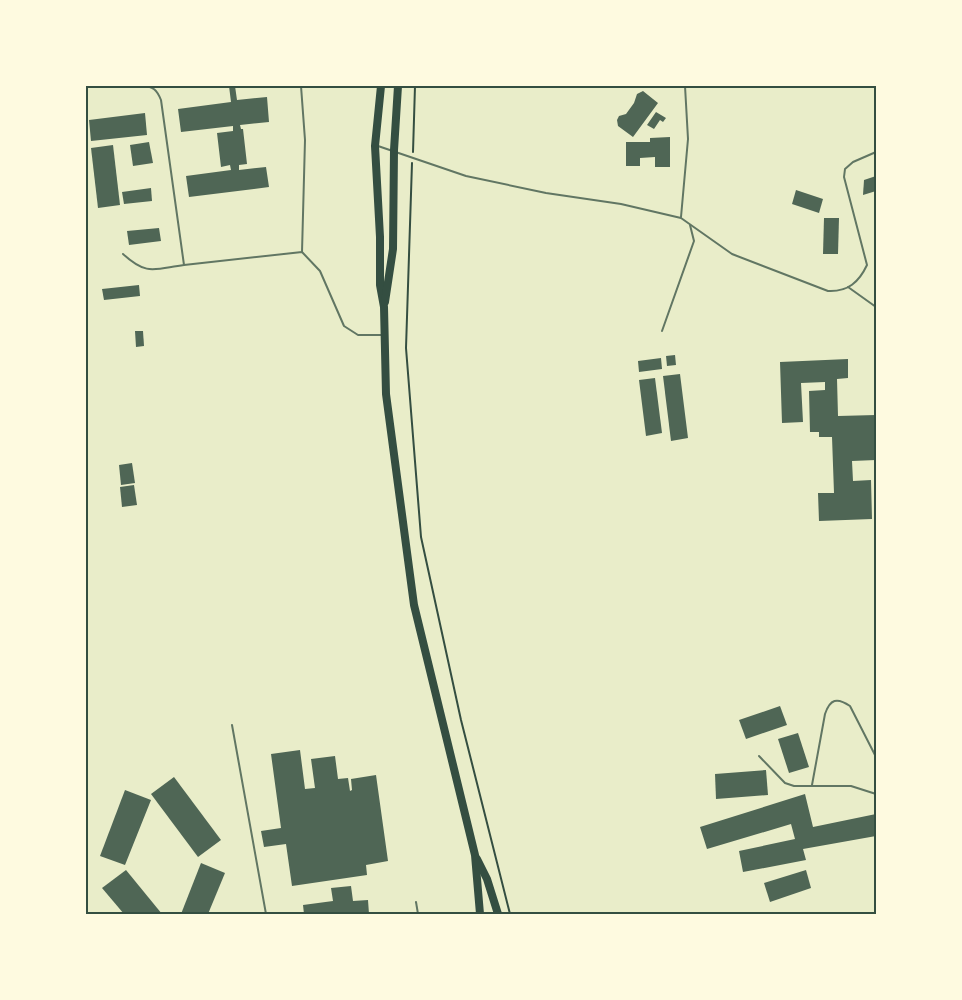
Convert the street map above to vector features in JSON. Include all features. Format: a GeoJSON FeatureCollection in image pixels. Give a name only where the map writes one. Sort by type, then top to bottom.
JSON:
{"type":"FeatureCollection","features":[{"type":"Feature","properties":{"kind":"main road"},"geometry":{"type":"LineString","coordinates":[[381,86],[375,146],[380,285],[384,307],[386,394],[414,605],[475,855],[480,915]]}},
{"type":"Feature","properties":{"kind":"main road"},"geometry":{"type":"LineString","coordinates":[[384,307],[393,249],[394,150],[398,86]]}},
{"type":"Feature","properties":{"kind":"main road"},"geometry":{"type":"LineString","coordinates":[[475,855],[487,879],[498,915]]}},
{"type":"Feature","properties":{"kind":"lane"},"geometry":{"type":"LineString","coordinates":[[142,86],[149,86],[157,91],[161,100],[184,266]]}},
{"type":"Feature","properties":{"kind":"lane"},"geometry":{"type":"LineString","coordinates":[[300,86],[305,141],[302,252],[320,271],[330,289],[337,314],[344,326],[358,335],[384,335]]}},
{"type":"Feature","properties":{"kind":"lane"},"geometry":{"type":"LineString","coordinates":[[681,218],[688,139],[685,86]]}},
{"type":"Feature","properties":{"kind":"lane"},"geometry":{"type":"LineString","coordinates":[[375,146],[394,150],[466,176],[546,193],[621,204],[681,218],[740,258],[828,291],[838,292],[860,278],[867,265],[844,177],[845,168],[876,152]]}},
{"type":"Feature","properties":{"kind":"lane"},"geometry":{"type":"LineString","coordinates":[[662,331],[694,241],[690,225],[681,218]]}},
{"type":"Feature","properties":{"kind":"lane"},"geometry":{"type":"LineString","coordinates":[[123,254],[136,267],[146,270],[302,252]]}},
{"type":"Feature","properties":{"kind":"lane"},"geometry":{"type":"LineString","coordinates":[[848,287],[876,307]]}},
{"type":"Feature","properties":{"kind":"lane"},"geometry":{"type":"LineString","coordinates":[[812,785],[825,714],[828,705],[835,700],[850,706],[876,757]]}},
{"type":"Feature","properties":{"kind":"lane"},"geometry":{"type":"LineString","coordinates":[[232,725],[266,915]]}},
{"type":"Feature","properties":{"kind":"lane"},"geometry":{"type":"LineString","coordinates":[[759,756],[785,783],[794,786],[851,786],[876,794]]}},
{"type":"Feature","properties":{"kind":"lane"},"geometry":{"type":"LineString","coordinates":[[416,902],[418,915]]}},
{"type":"Feature","properties":{"kind":"path"},"geometry":{"type":"LineString","coordinates":[[415,86],[406,348],[422,537],[461,720],[510,915]]}},
{"type":"Feature","properties":{"kind":"building"},"geometry":{"type":"Polygon","coordinates":[[[229,86],[235,86],[237,100],[267,97],[269,122],[240,125],[243,129],[247,164],[239,165],[239,170],[266,167],[269,187],[189,197],[186,176],[231,170],[230,165],[221,167],[217,133],[233,131],[233,126],[181,132],[178,109],[231,102],[229,86]]]}},
{"type":"Feature","properties":{"kind":"building"},"geometry":{"type":"Polygon","coordinates":[[[643,91],[658,103],[633,137],[618,126],[617,120],[619,116],[626,114],[637,94],[643,91]]]}},
{"type":"Feature","properties":{"kind":"building"},"geometry":{"type":"Polygon","coordinates":[[[656,112],[666,118],[663,122],[660,120],[654,129],[647,125],[656,112]]]}},
{"type":"Feature","properties":{"kind":"building"},"geometry":{"type":"Polygon","coordinates":[[[145,113],[147,135],[91,141],[89,120],[145,113]]]}},
{"type":"Feature","properties":{"kind":"building"},"geometry":{"type":"Polygon","coordinates":[[[670,137],[670,167],[655,167],[655,157],[640,158],[640,166],[626,166],[626,142],[650,142],[650,138],[670,137]]]}},
{"type":"Feature","properties":{"kind":"building"},"geometry":{"type":"Polygon","coordinates":[[[149,142],[153,163],[133,166],[130,145],[149,142]]]}},
{"type":"Feature","properties":{"kind":"building"},"geometry":{"type":"Polygon","coordinates":[[[113,145],[120,205],[98,208],[91,148],[113,145]]]}},
{"type":"Feature","properties":{"kind":"building"},"geometry":{"type":"Polygon","coordinates":[[[876,176],[876,191],[863,195],[864,180],[876,176]]]}},
{"type":"Feature","properties":{"kind":"building"},"geometry":{"type":"Polygon","coordinates":[[[151,188],[152,201],[124,204],[122,192],[151,188]]]}},
{"type":"Feature","properties":{"kind":"building"},"geometry":{"type":"Polygon","coordinates":[[[796,190],[823,199],[819,213],[792,204],[796,190]]]}},
{"type":"Feature","properties":{"kind":"building"},"geometry":{"type":"Polygon","coordinates":[[[824,218],[839,218],[838,254],[823,254],[824,218]]]}},
{"type":"Feature","properties":{"kind":"building"},"geometry":{"type":"Polygon","coordinates":[[[159,228],[161,241],[129,245],[127,231],[159,228]]]}},
{"type":"Feature","properties":{"kind":"building"},"geometry":{"type":"Polygon","coordinates":[[[139,285],[140,296],[104,300],[102,289],[139,285]]]}},
{"type":"Feature","properties":{"kind":"building"},"geometry":{"type":"Polygon","coordinates":[[[135,331],[143,331],[144,346],[136,347],[135,331]]]}},
{"type":"Feature","properties":{"kind":"building"},"geometry":{"type":"Polygon","coordinates":[[[675,355],[676,365],[667,366],[666,356],[675,355]]]}},
{"type":"Feature","properties":{"kind":"building"},"geometry":{"type":"Polygon","coordinates":[[[661,358],[662,369],[639,372],[638,361],[661,358]]]}},
{"type":"Feature","properties":{"kind":"building"},"geometry":{"type":"Polygon","coordinates":[[[848,359],[848,378],[837,379],[838,416],[876,415],[876,460],[852,461],[853,481],[871,480],[872,519],[819,521],[818,493],[834,493],[832,437],[819,437],[819,432],[810,432],[809,391],[825,390],[825,382],[801,383],[803,422],[782,423],[780,362],[848,359]]]}},
{"type":"Feature","properties":{"kind":"building"},"geometry":{"type":"Polygon","coordinates":[[[680,374],[688,438],[671,441],[663,376],[680,374]]]}},
{"type":"Feature","properties":{"kind":"building"},"geometry":{"type":"Polygon","coordinates":[[[655,378],[662,433],[646,436],[639,380],[655,378]]]}},
{"type":"Feature","properties":{"kind":"building"},"geometry":{"type":"Polygon","coordinates":[[[132,463],[135,483],[121,485],[119,465],[132,463]]]}},
{"type":"Feature","properties":{"kind":"building"},"geometry":{"type":"Polygon","coordinates":[[[134,485],[137,505],[122,507],[120,487],[134,485]]]}},
{"type":"Feature","properties":{"kind":"building"},"geometry":{"type":"Polygon","coordinates":[[[780,706],[787,725],[746,739],[739,720],[780,706]]]}},
{"type":"Feature","properties":{"kind":"building"},"geometry":{"type":"Polygon","coordinates":[[[798,733],[809,767],[789,773],[778,739],[798,733]]]}},
{"type":"Feature","properties":{"kind":"building"},"geometry":{"type":"Polygon","coordinates":[[[300,750],[305,789],[315,788],[311,759],[335,756],[338,779],[348,778],[350,791],[352,790],[351,779],[376,775],[388,861],[366,865],[367,875],[292,886],[286,844],[264,847],[261,831],[281,828],[271,754],[300,750]]]}},
{"type":"Feature","properties":{"kind":"building"},"geometry":{"type":"Polygon","coordinates":[[[766,770],[768,795],[716,799],[715,774],[766,770]]]}},
{"type":"Feature","properties":{"kind":"building"},"geometry":{"type":"Polygon","coordinates":[[[174,777],[221,840],[198,857],[151,794],[174,777]]]}},
{"type":"Feature","properties":{"kind":"building"},"geometry":{"type":"Polygon","coordinates":[[[125,790],[151,800],[125,865],[100,856],[125,790]]]}},
{"type":"Feature","properties":{"kind":"building"},"geometry":{"type":"Polygon","coordinates":[[[805,794],[813,827],[876,814],[876,836],[803,849],[806,860],[743,872],[739,851],[795,839],[791,824],[707,849],[700,827],[805,794]]]}},
{"type":"Feature","properties":{"kind":"building"},"geometry":{"type":"Polygon","coordinates":[[[201,863],[225,873],[208,914],[181,914],[201,863]]]}},
{"type":"Feature","properties":{"kind":"building"},"geometry":{"type":"Polygon","coordinates":[[[126,870],[162,914],[124,914],[102,888],[126,870]]]}},
{"type":"Feature","properties":{"kind":"building"},"geometry":{"type":"Polygon","coordinates":[[[806,870],[811,888],[770,902],[764,883],[806,870]]]}},
{"type":"Feature","properties":{"kind":"building"},"geometry":{"type":"Polygon","coordinates":[[[351,886],[353,901],[368,900],[369,914],[304,914],[303,905],[333,901],[331,888],[351,886]]]}}]}
